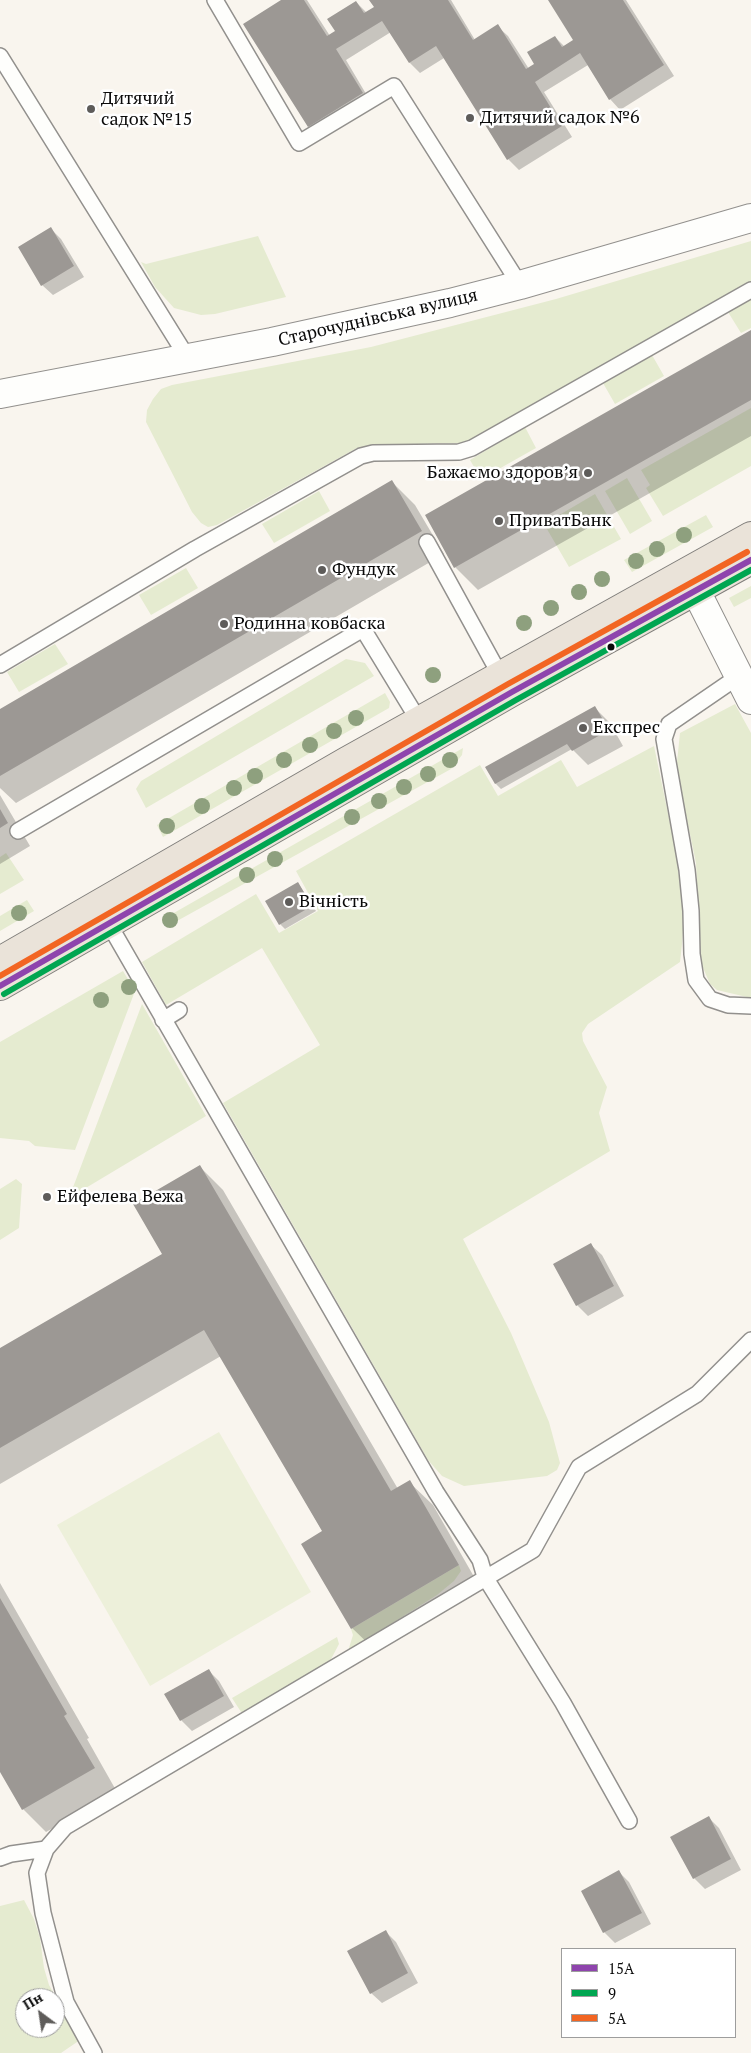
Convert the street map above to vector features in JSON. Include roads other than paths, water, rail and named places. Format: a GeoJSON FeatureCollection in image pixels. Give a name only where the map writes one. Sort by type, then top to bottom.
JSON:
{"type":"FeatureCollection","features":[{"type":"Feature","properties":{"kind":"main road"},"geometry":{"type":"LineString","coordinates":[[0,986],[103,914],[419,721],[751,536]]}},
{"type":"Feature","properties":{"kind":"main road"},"geometry":{"type":"LineString","coordinates":[[0,961],[103,914],[751,560]]}},
{"type":"Feature","properties":{"kind":"street","name":"Старочуднівська вулиця"},"geometry":{"type":"LineString","coordinates":[[0,394],[348,326],[520,286],[751,218]]}},
{"type":"Feature","properties":{"kind":"street"},"geometry":{"type":"LineString","coordinates":[[696,591],[751,700]]}},
{"type":"Feature","properties":{"kind":"lane"},"geometry":{"type":"LineString","coordinates":[[215,0],[299,143],[394,86],[520,286]]}},
{"type":"Feature","properties":{"kind":"lane"},"geometry":{"type":"LineString","coordinates":[[0,56],[187,357]]}},
{"type":"Feature","properties":{"kind":"lane"},"geometry":{"type":"LineString","coordinates":[[0,665],[196,549],[361,456],[373,453],[459,452],[472,448],[751,290]]}},
{"type":"Feature","properties":{"kind":"lane"},"geometry":{"type":"LineString","coordinates":[[427,542],[500,675]]}},
{"type":"Feature","properties":{"kind":"lane"},"geometry":{"type":"LineString","coordinates":[[18,831],[363,630],[419,721]]}},
{"type":"Feature","properties":{"kind":"lane"},"geometry":{"type":"LineString","coordinates":[[739,676],[669,724],[664,739],[687,870],[692,912],[692,954],[696,980],[710,998],[728,1006],[751,1006]]}},
{"type":"Feature","properties":{"kind":"lane"},"geometry":{"type":"LineString","coordinates":[[103,914],[436,1492],[480,1560],[485,1577],[563,1704],[629,1821]]}},
{"type":"Feature","properties":{"kind":"lane"},"geometry":{"type":"LineString","coordinates":[[164,1020],[179,1010]]}},
{"type":"Feature","properties":{"kind":"lane"},"geometry":{"type":"LineString","coordinates":[[94,2053],[66,2002],[42,1913],[37,1873],[46,1849],[65,1827],[533,1550],[579,1467],[697,1394],[751,1340]]}},
{"type":"Feature","properties":{"kind":"lane"},"geometry":{"type":"LineString","coordinates":[[0,1858],[11,1854],[46,1849]]}},
{"type":"Feature","properties":{"kind":"place","name":"Дитячий садок №15"},"geometry":{"type":"Point","coordinates":[91,109]}},
{"type":"Feature","properties":{"kind":"place","name":"Дитячий садок №6"},"geometry":{"type":"Point","coordinates":[470,118]}},
{"type":"Feature","properties":{"kind":"place","name":"Бажаємо здоровʼя"},"geometry":{"type":"Point","coordinates":[588,473]}},
{"type":"Feature","properties":{"kind":"place","name":"ПриватБанк"},"geometry":{"type":"Point","coordinates":[499,521]}},
{"type":"Feature","properties":{"kind":"place","name":"Фундук"},"geometry":{"type":"Point","coordinates":[322,570]}},
{"type":"Feature","properties":{"kind":"place","name":"Родинна ковбаска"},"geometry":{"type":"Point","coordinates":[224,624]}},
{"type":"Feature","properties":{"kind":"place","name":"Експрес"},"geometry":{"type":"Point","coordinates":[583,728]}},
{"type":"Feature","properties":{"kind":"place","name":"Вічність"},"geometry":{"type":"Point","coordinates":[289,902]}},
{"type":"Feature","properties":{"kind":"place","name":"Ейфелева Вежа"},"geometry":{"type":"Point","coordinates":[47,1197]}}]}
